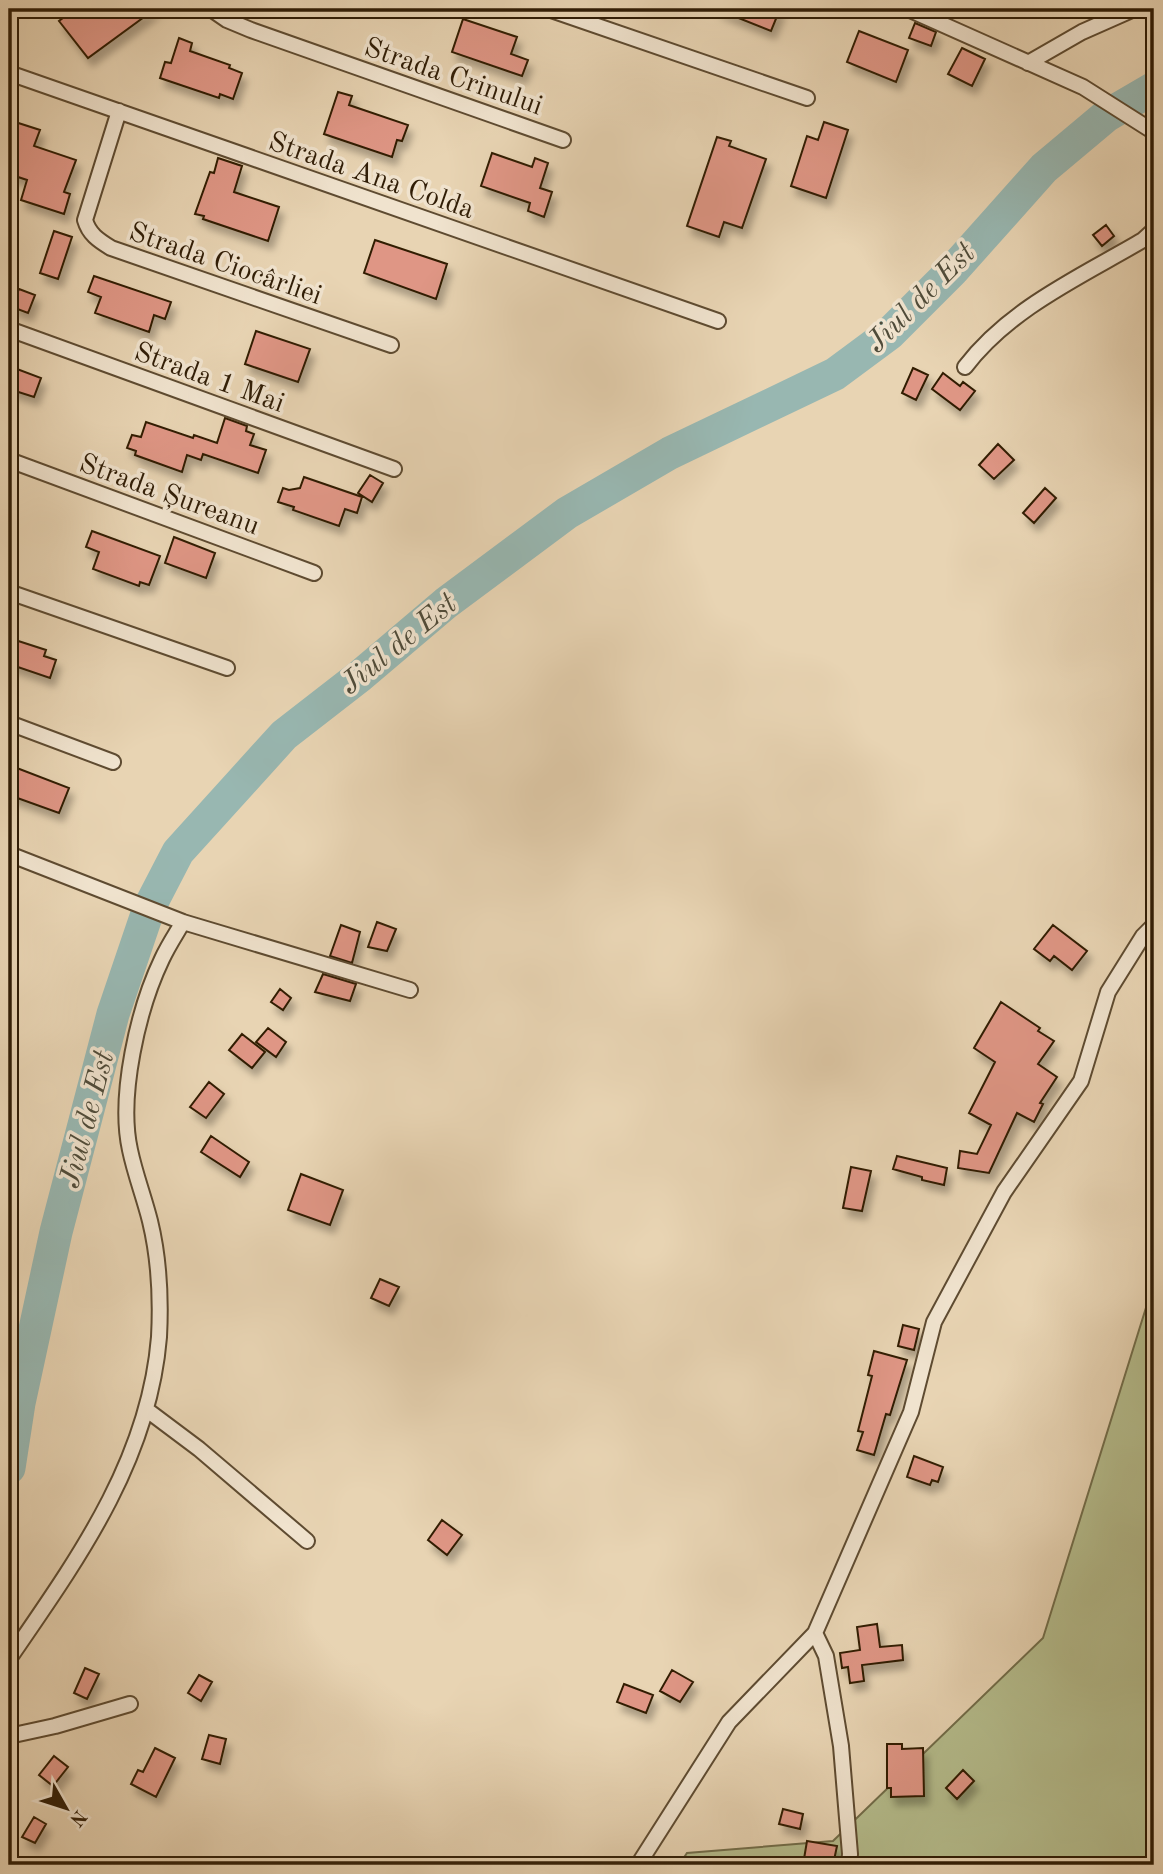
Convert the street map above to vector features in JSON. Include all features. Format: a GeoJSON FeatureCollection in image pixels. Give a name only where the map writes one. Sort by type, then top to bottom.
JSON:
{"type":"FeatureCollection","features":[{"type":"Feature","properties":{"kind":"street","name":"Strada Crinului"},"geometry":{"type":"LineString","coordinates":[[212,9],[227,20],[251,30],[563,139]]}},
{"type":"Feature","properties":{"kind":"street"},"geometry":{"type":"LineString","coordinates":[[548,9],[807,98]]}},
{"type":"Feature","properties":{"kind":"street"},"geometry":{"type":"LineString","coordinates":[[908,9],[1083,87],[1154,132]]}},
{"type":"Feature","properties":{"kind":"street"},"geometry":{"type":"LineString","coordinates":[[1028,63],[1082,32],[1134,9]]}},
{"type":"Feature","properties":{"kind":"street","name":"Strada Ana Colda"},"geometry":{"type":"LineString","coordinates":[[9,73],[718,321]]}},
{"type":"Feature","properties":{"kind":"street","name":"Strada Ciocârliei"},"geometry":{"type":"LineString","coordinates":[[119,111],[85,219],[88,231],[111,248],[391,345]]}},
{"type":"Feature","properties":{"kind":"street"},"geometry":{"type":"LineString","coordinates":[[965,367],[979,349],[1023,311],[1143,240],[1154,230]]}},
{"type":"Feature","properties":{"kind":"street","name":"Strada 1 Mai"},"geometry":{"type":"LineString","coordinates":[[9,329],[394,469]]}},
{"type":"Feature","properties":{"kind":"street","name":"Strada Șureanu"},"geometry":{"type":"LineString","coordinates":[[9,460],[313,573]]}},
{"type":"Feature","properties":{"kind":"street"},"geometry":{"type":"LineString","coordinates":[[9,592],[227,668]]}},
{"type":"Feature","properties":{"kind":"street"},"geometry":{"type":"LineString","coordinates":[[9,723],[113,762]]}},
{"type":"Feature","properties":{"kind":"street"},"geometry":{"type":"LineString","coordinates":[[9,854],[177,920],[410,990]]}},
{"type":"Feature","properties":{"kind":"street"},"geometry":{"type":"LineString","coordinates":[[9,1659],[98,1523],[120,1483],[147,1410],[159,1338],[159,1275],[151,1225],[130,1149],[126,1124],[127,1099],[138,1031],[177,920]]}},
{"type":"Feature","properties":{"kind":"street"},"geometry":{"type":"LineString","coordinates":[[638,1865],[729,1721],[815,1633],[911,1412],[934,1321],[1004,1192],[1081,1081],[1108,992],[1143,936],[1154,925]]}},
{"type":"Feature","properties":{"kind":"street"},"geometry":{"type":"LineString","coordinates":[[147,1410],[199,1449],[307,1541]]}},
{"type":"Feature","properties":{"kind":"street"},"geometry":{"type":"LineString","coordinates":[[815,1633],[826,1656],[841,1746],[849,1865]]}},
{"type":"Feature","properties":{"kind":"street"},"geometry":{"type":"LineString","coordinates":[[9,1736],[130,1704]]}},
{"type":"Feature","properties":{"kind":"green space"},"geometry":{"type":"Polygon","coordinates":[[[1154,1282],[1154,1865],[679,1865],[687,1853],[833,1841],[1043,1638],[1154,1282]]]}},
{"type":"Feature","properties":{"kind":"building"},"geometry":{"type":"Polygon","coordinates":[[[75,9],[155,9],[88,58],[59,21],[75,9]]]}},
{"type":"Feature","properties":{"kind":"building"},"geometry":{"type":"Polygon","coordinates":[[[716,9],[780,9],[771,31],[716,9]]]}},
{"type":"Feature","properties":{"kind":"building"},"geometry":{"type":"Polygon","coordinates":[[[463,19],[517,37],[511,54],[528,60],[522,76],[452,52],[463,19]]]}},
{"type":"Feature","properties":{"kind":"building"},"geometry":{"type":"Polygon","coordinates":[[[915,23],[936,32],[931,46],[909,38],[915,23]]]}},
{"type":"Feature","properties":{"kind":"building"},"geometry":{"type":"Polygon","coordinates":[[[859,31],[908,50],[896,82],[847,62],[859,31]]]}},
{"type":"Feature","properties":{"kind":"building"},"geometry":{"type":"Polygon","coordinates":[[[179,38],[192,43],[190,51],[230,65],[229,68],[242,73],[233,99],[220,94],[219,98],[160,78],[165,62],[171,63],[179,38]]]}},
{"type":"Feature","properties":{"kind":"building"},"geometry":{"type":"Polygon","coordinates":[[[962,48],[985,59],[972,86],[948,74],[962,48]]]}},
{"type":"Feature","properties":{"kind":"building"},"geometry":{"type":"Polygon","coordinates":[[[338,92],[352,96],[349,105],[408,125],[402,141],[397,140],[392,157],[324,134],[338,92]]]}},
{"type":"Feature","properties":{"kind":"building"},"geometry":{"type":"Polygon","coordinates":[[[9,120],[40,130],[34,146],[76,160],[64,192],[70,194],[64,214],[21,200],[27,180],[9,174],[9,120]]]}},
{"type":"Feature","properties":{"kind":"building"},"geometry":{"type":"Polygon","coordinates":[[[824,122],[848,130],[826,198],[791,186],[807,136],[818,140],[824,122]]]}},
{"type":"Feature","properties":{"kind":"building"},"geometry":{"type":"Polygon","coordinates":[[[717,137],[731,141],[729,146],[766,159],[742,228],[724,222],[719,237],[687,226],[717,137]]]}},
{"type":"Feature","properties":{"kind":"building"},"geometry":{"type":"Polygon","coordinates":[[[492,153],[532,167],[535,158],[548,163],[540,188],[552,192],[544,217],[528,211],[530,203],[481,186],[492,153]]]}},
{"type":"Feature","properties":{"kind":"building"},"geometry":{"type":"Polygon","coordinates":[[[218,158],[242,166],[234,192],[279,207],[268,241],[195,214],[218,158]]]}},
{"type":"Feature","properties":{"kind":"building"},"geometry":{"type":"Polygon","coordinates":[[[1106,225],[1114,236],[1102,246],[1093,235],[1106,225]]]}},
{"type":"Feature","properties":{"kind":"building"},"geometry":{"type":"Polygon","coordinates":[[[54,231],[72,237],[58,279],[40,273],[54,231]]]}},
{"type":"Feature","properties":{"kind":"building"},"geometry":{"type":"Polygon","coordinates":[[[375,240],[447,264],[436,299],[364,273],[375,240]]]}},
{"type":"Feature","properties":{"kind":"building"},"geometry":{"type":"Polygon","coordinates":[[[94,276],[171,302],[165,319],[154,315],[149,332],[95,313],[101,297],[88,292],[94,276]]]}},
{"type":"Feature","properties":{"kind":"building"},"geometry":{"type":"Polygon","coordinates":[[[19,289],[35,295],[28,313],[12,307],[19,289]]]}},
{"type":"Feature","properties":{"kind":"building"},"geometry":{"type":"Polygon","coordinates":[[[256,331],[310,349],[298,382],[245,364],[256,331]]]}},
{"type":"Feature","properties":{"kind":"building"},"geometry":{"type":"Polygon","coordinates":[[[9,366],[41,378],[34,397],[9,389],[9,366]]]}},
{"type":"Feature","properties":{"kind":"building"},"geometry":{"type":"Polygon","coordinates":[[[913,368],[928,375],[916,400],[902,393],[913,368]]]}},
{"type":"Feature","properties":{"kind":"building"},"geometry":{"type":"Polygon","coordinates":[[[943,373],[960,386],[963,382],[975,391],[960,410],[932,389],[943,373]]]}},
{"type":"Feature","properties":{"kind":"building"},"geometry":{"type":"Polygon","coordinates":[[[225,418],[247,426],[246,431],[254,434],[250,445],[266,450],[258,473],[203,454],[201,460],[187,455],[182,472],[135,455],[136,451],[127,448],[132,435],[141,437],[146,422],[217,443],[225,418]]]}},
{"type":"Feature","properties":{"kind":"building"},"geometry":{"type":"Polygon","coordinates":[[[998,444],[1014,460],[994,479],[979,465],[998,444]]]}},
{"type":"Feature","properties":{"kind":"building"},"geometry":{"type":"Polygon","coordinates":[[[370,475],[383,483],[372,502],[358,493],[370,475]]]}},
{"type":"Feature","properties":{"kind":"building"},"geometry":{"type":"Polygon","coordinates":[[[304,477],[362,497],[357,513],[345,509],[339,526],[278,502],[283,488],[300,488],[304,477]]]}},
{"type":"Feature","properties":{"kind":"building"},"geometry":{"type":"Polygon","coordinates":[[[1045,488],[1056,498],[1034,523],[1023,513],[1045,488]]]}},
{"type":"Feature","properties":{"kind":"building"},"geometry":{"type":"Polygon","coordinates":[[[92,531],[160,556],[149,585],[140,582],[139,586],[93,569],[99,552],[86,547],[92,531]]]}},
{"type":"Feature","properties":{"kind":"building"},"geometry":{"type":"Polygon","coordinates":[[[174,537],[215,553],[206,578],[165,563],[174,537]]]}},
{"type":"Feature","properties":{"kind":"building"},"geometry":{"type":"Polygon","coordinates":[[[9,638],[46,650],[44,656],[56,660],[50,678],[9,664],[9,638]]]}},
{"type":"Feature","properties":{"kind":"building"},"geometry":{"type":"Polygon","coordinates":[[[9,765],[69,788],[59,813],[9,795],[9,765]]]}},
{"type":"Feature","properties":{"kind":"building"},"geometry":{"type":"Polygon","coordinates":[[[377,922],[396,929],[387,951],[368,947],[377,922]]]}},
{"type":"Feature","properties":{"kind":"building"},"geometry":{"type":"Polygon","coordinates":[[[341,925],[360,932],[352,963],[330,956],[341,925]]]}},
{"type":"Feature","properties":{"kind":"building"},"geometry":{"type":"Polygon","coordinates":[[[1053,925],[1087,951],[1072,970],[1054,956],[1050,961],[1034,949],[1053,925]]]}},
{"type":"Feature","properties":{"kind":"building"},"geometry":{"type":"Polygon","coordinates":[[[323,974],[356,984],[350,1001],[315,992],[323,974]]]}},
{"type":"Feature","properties":{"kind":"building"},"geometry":{"type":"Polygon","coordinates":[[[280,989],[291,998],[283,1010],[271,1002],[280,989]]]}},
{"type":"Feature","properties":{"kind":"building"},"geometry":{"type":"Polygon","coordinates":[[[1001,1002],[1040,1028],[1038,1031],[1054,1041],[1038,1064],[1057,1077],[1040,1103],[1043,1104],[1034,1122],[1017,1113],[989,1173],[958,1168],[960,1151],[977,1154],[991,1125],[969,1113],[995,1062],[974,1048],[1001,1002]]]}},
{"type":"Feature","properties":{"kind":"building"},"geometry":{"type":"Polygon","coordinates":[[[268,1028],[286,1042],[276,1057],[256,1042],[268,1028]]]}},
{"type":"Feature","properties":{"kind":"building"},"geometry":{"type":"Polygon","coordinates":[[[242,1034],[265,1052],[252,1068],[229,1050],[242,1034]]]}},
{"type":"Feature","properties":{"kind":"building"},"geometry":{"type":"Polygon","coordinates":[[[209,1082],[224,1094],[206,1118],[190,1107],[209,1082]]]}},
{"type":"Feature","properties":{"kind":"building"},"geometry":{"type":"Polygon","coordinates":[[[211,1136],[249,1162],[240,1177],[201,1152],[211,1136]]]}},
{"type":"Feature","properties":{"kind":"building"},"geometry":{"type":"Polygon","coordinates":[[[897,1156],[947,1168],[944,1185],[893,1169],[897,1156]]]}},
{"type":"Feature","properties":{"kind":"building"},"geometry":{"type":"Polygon","coordinates":[[[851,1167],[871,1171],[862,1211],[843,1208],[851,1167]]]}},
{"type":"Feature","properties":{"kind":"building"},"geometry":{"type":"Polygon","coordinates":[[[301,1174],[343,1190],[330,1225],[288,1210],[301,1174]]]}},
{"type":"Feature","properties":{"kind":"building"},"geometry":{"type":"Polygon","coordinates":[[[380,1279],[399,1287],[389,1306],[371,1298],[380,1279]]]}},
{"type":"Feature","properties":{"kind":"building"},"geometry":{"type":"Polygon","coordinates":[[[903,1325],[919,1329],[914,1350],[898,1346],[903,1325]]]}},
{"type":"Feature","properties":{"kind":"building"},"geometry":{"type":"Polygon","coordinates":[[[874,1351],[907,1360],[890,1415],[886,1414],[874,1455],[857,1450],[863,1432],[858,1431],[872,1376],[868,1375],[874,1351]]]}},
{"type":"Feature","properties":{"kind":"building"},"geometry":{"type":"Polygon","coordinates":[[[914,1456],[943,1467],[938,1482],[932,1480],[930,1485],[907,1477],[914,1456]]]}},
{"type":"Feature","properties":{"kind":"building"},"geometry":{"type":"Polygon","coordinates":[[[442,1520],[462,1535],[447,1555],[428,1540],[442,1520]]]}},
{"type":"Feature","properties":{"kind":"building"},"geometry":{"type":"Polygon","coordinates":[[[877,1624],[880,1647],[902,1645],[903,1660],[862,1665],[864,1681],[850,1683],[848,1667],[842,1668],[840,1653],[860,1650],[857,1627],[877,1624]]]}},
{"type":"Feature","properties":{"kind":"building"},"geometry":{"type":"Polygon","coordinates":[[[85,1668],[99,1674],[87,1699],[74,1693],[85,1668]]]}},
{"type":"Feature","properties":{"kind":"building"},"geometry":{"type":"Polygon","coordinates":[[[672,1670],[693,1682],[680,1702],[660,1691],[672,1670]]]}},
{"type":"Feature","properties":{"kind":"building"},"geometry":{"type":"Polygon","coordinates":[[[199,1675],[212,1682],[201,1701],[188,1693],[199,1675]]]}},
{"type":"Feature","properties":{"kind":"building"},"geometry":{"type":"Polygon","coordinates":[[[624,1684],[653,1695],[646,1713],[617,1702],[624,1684]]]}},
{"type":"Feature","properties":{"kind":"building"},"geometry":{"type":"Polygon","coordinates":[[[209,1735],[226,1739],[220,1764],[202,1759],[209,1735]]]}},
{"type":"Feature","properties":{"kind":"building"},"geometry":{"type":"Polygon","coordinates":[[[887,1744],[902,1744],[902,1749],[923,1748],[924,1796],[891,1797],[891,1788],[887,1788],[887,1744]]]}},
{"type":"Feature","properties":{"kind":"building"},"geometry":{"type":"Polygon","coordinates":[[[155,1748],[175,1758],[156,1797],[131,1784],[138,1770],[143,1772],[155,1748]]]}},
{"type":"Feature","properties":{"kind":"building"},"geometry":{"type":"Polygon","coordinates":[[[54,1756],[68,1767],[53,1786],[39,1775],[54,1756]]]}},
{"type":"Feature","properties":{"kind":"building"},"geometry":{"type":"Polygon","coordinates":[[[963,1770],[974,1781],[957,1799],[946,1788],[963,1770]]]}},
{"type":"Feature","properties":{"kind":"building"},"geometry":{"type":"Polygon","coordinates":[[[783,1809],[803,1814],[800,1829],[779,1824],[783,1809]]]}},
{"type":"Feature","properties":{"kind":"building"},"geometry":{"type":"Polygon","coordinates":[[[34,1817],[46,1824],[35,1843],[22,1837],[34,1817]]]}},
{"type":"Feature","properties":{"kind":"building"},"geometry":{"type":"Polygon","coordinates":[[[807,1841],[837,1846],[833,1865],[803,1865],[807,1841]]]}},
{"type":"Feature","properties":{"kind":"waterway","name":"Jiul de Est"},"geometry":{"type":"LineString","coordinates":[[9,1468],[19,1403],[56,1232],[113,1014],[149,908],[178,852],[284,735],[360,676],[446,603],[567,513],[670,453],[835,374],[889,334],[953,270],[1044,168],[1106,116],[1154,88]]}}]}
